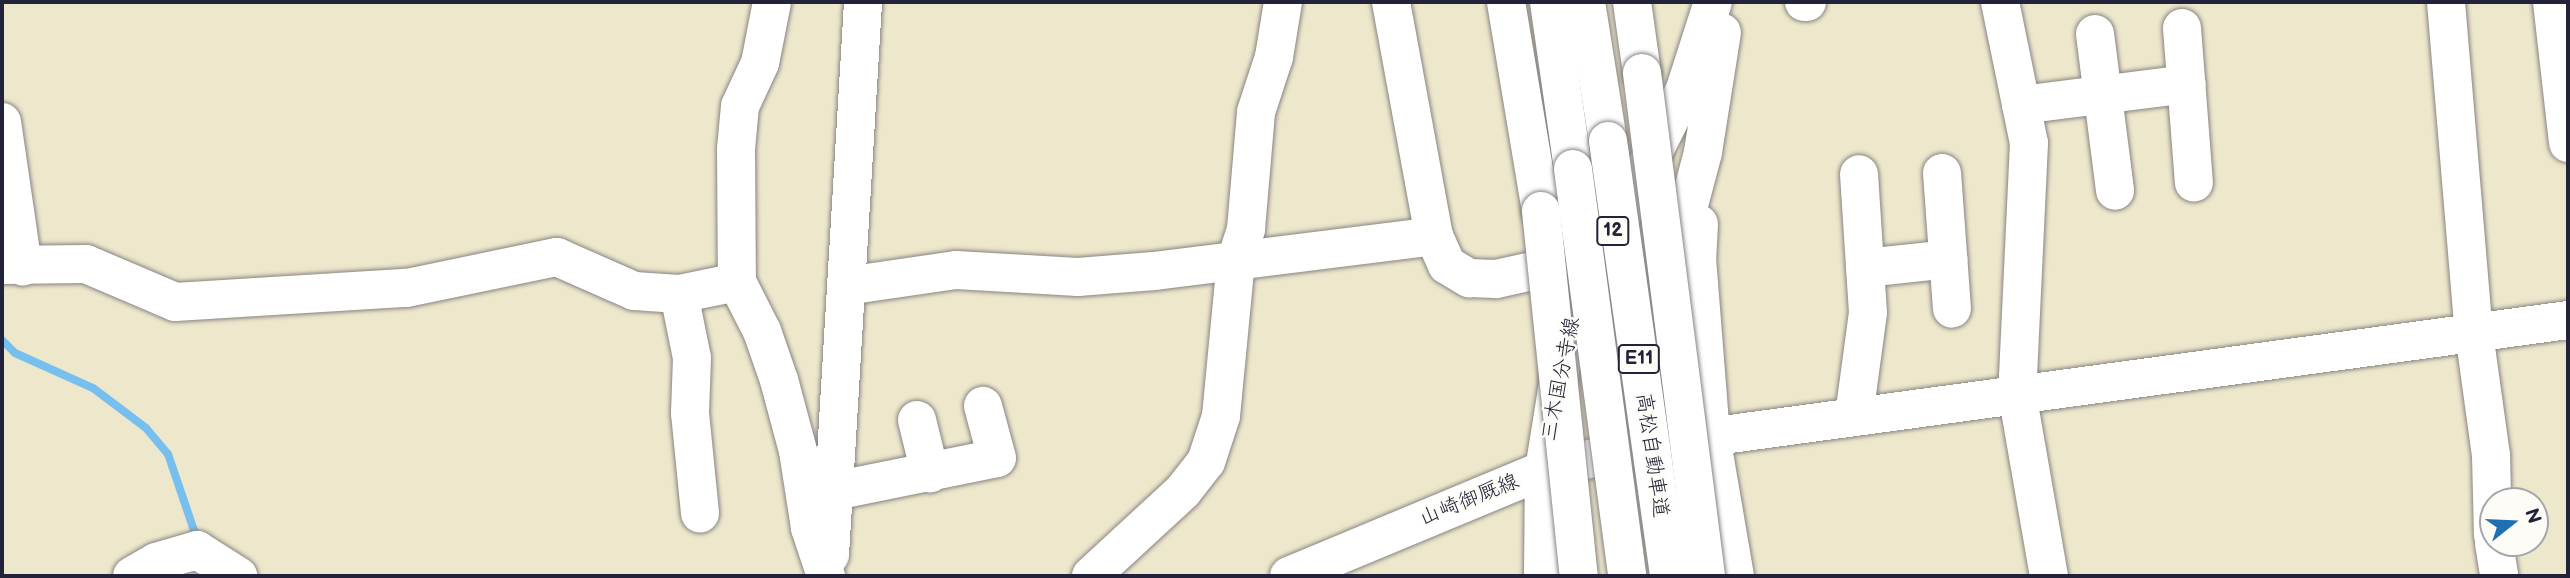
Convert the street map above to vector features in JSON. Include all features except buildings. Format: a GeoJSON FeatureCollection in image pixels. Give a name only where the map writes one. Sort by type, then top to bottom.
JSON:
{"type":"FeatureCollection","features":[{"type":"Feature","properties":{"kind":"main road"},"geometry":{"type":"LineString","coordinates":[[772,2],[760,63],[740,106],[736,149],[737,282],[762,331],[779,380],[797,451],[810,528],[827,576]]}},
{"type":"Feature","properties":{"kind":"main road"},"geometry":{"type":"LineString","coordinates":[[827,576],[863,2]]}},
{"type":"Feature","properties":{"kind":"main road"},"geometry":{"type":"LineString","coordinates":[[1091,576],[1183,491],[1206,462],[1221,416],[1236,260],[1246,229],[1256,112],[1273,57],[1283,2]]}},
{"type":"Feature","properties":{"kind":"main road"},"geometry":{"type":"LineString","coordinates":[[1391,2],[1434,236],[1447,265],[1469,278],[1496,279],[1601,256]]}},
{"type":"Feature","properties":{"kind":"main road"},"geometry":{"type":"LineString","coordinates":[[1506,2],[1541,211],[1579,576]]}},
{"type":"Feature","properties":{"kind":"main road","name":"高松自動車道"},"geometry":{"type":"LineString","coordinates":[[1549,2],[1627,576]]}},
{"type":"Feature","properties":{"kind":"main road","name":"高松自動車道"},"geometry":{"type":"LineString","coordinates":[[1586,2],[1670,576]]}},
{"type":"Feature","properties":{"kind":"main road"},"geometry":{"type":"LineString","coordinates":[[1632,2],[1706,576]]}},
{"type":"Feature","properties":{"kind":"main road","name":"三木国分寺線"},"geometry":{"type":"LineString","coordinates":[[1543,576],[1544,470],[1568,322],[1685,89],[1713,2]]}},
{"type":"Feature","properties":{"kind":"main road"},"geometry":{"type":"LineString","coordinates":[[1681,576],[1656,444],[1651,375],[1660,314],[1703,152],[1720,60],[1725,2]]}},
{"type":"Feature","properties":{"kind":"main road"},"geometry":{"type":"LineString","coordinates":[[2000,2],[2029,143],[2029,192],[2017,393],[2049,576]]}},
{"type":"Feature","properties":{"kind":"main road"},"geometry":{"type":"LineString","coordinates":[[2446,2],[2474,333],[2491,455],[2492,487]]}},
{"type":"Feature","properties":{"kind":"main road"},"geometry":{"type":"LineString","coordinates":[[2552,2],[2568,143]]}},
{"type":"Feature","properties":{"kind":"main road"},"geometry":{"type":"LineString","coordinates":[[2182,28],[2194,183]]}},
{"type":"Feature","properties":{"kind":"main road"},"geometry":{"type":"LineString","coordinates":[[2095,34],[2115,191]]}},
{"type":"Feature","properties":{"kind":"main road"},"geometry":{"type":"LineString","coordinates":[[2021,105],[2187,84]]}},
{"type":"Feature","properties":{"kind":"main road"},"geometry":{"type":"LineString","coordinates":[[2,122],[12,266],[86,264],[175,302],[407,288],[557,257],[634,291],[679,294],[737,282]]}},
{"type":"Feature","properties":{"kind":"main road"},"geometry":{"type":"LineString","coordinates":[[1703,152],[1697,258],[1711,436],[1735,576]]}},
{"type":"Feature","properties":{"kind":"main road"},"geometry":{"type":"LineString","coordinates":[[1942,173],[1952,309]]}},
{"type":"Feature","properties":{"kind":"main road"},"geometry":{"type":"LineString","coordinates":[[1854,416],[1868,313],[1859,174]]}},
{"type":"Feature","properties":{"kind":"main road"},"geometry":{"type":"LineString","coordinates":[[846,286],[956,270],[1078,277],[1434,236]]}},
{"type":"Feature","properties":{"kind":"main road"},"geometry":{"type":"LineString","coordinates":[[1864,268],[1949,259]]}},
{"type":"Feature","properties":{"kind":"main road"},"geometry":{"type":"LineString","coordinates":[[679,294],[692,358],[690,413],[700,514]]}},
{"type":"Feature","properties":{"kind":"main road","name":"山崎御厩線"},"geometry":{"type":"LineString","coordinates":[[1289,576],[1544,470],[1656,444],[2568,320]]}},
{"type":"Feature","properties":{"kind":"main road"},"geometry":{"type":"LineString","coordinates":[[834,491],[998,458],[983,406]]}},
{"type":"Feature","properties":{"kind":"main road"},"geometry":{"type":"LineString","coordinates":[[917,420],[930,473]]}},
{"type":"Feature","properties":{"kind":"main road"},"geometry":{"type":"LineString","coordinates":[[132,576],[156,562],[197,550],[238,576]]}},
{"type":"Feature","properties":{"kind":"main road"},"geometry":{"type":"LineString","coordinates":[[2496,557],[2499,576]]}},
{"type":"Feature","properties":{"kind":"waterway"},"geometry":{"type":"LineString","coordinates":[[2,340],[15,353],[93,388],[146,428],[168,454],[197,539]]}}]}
